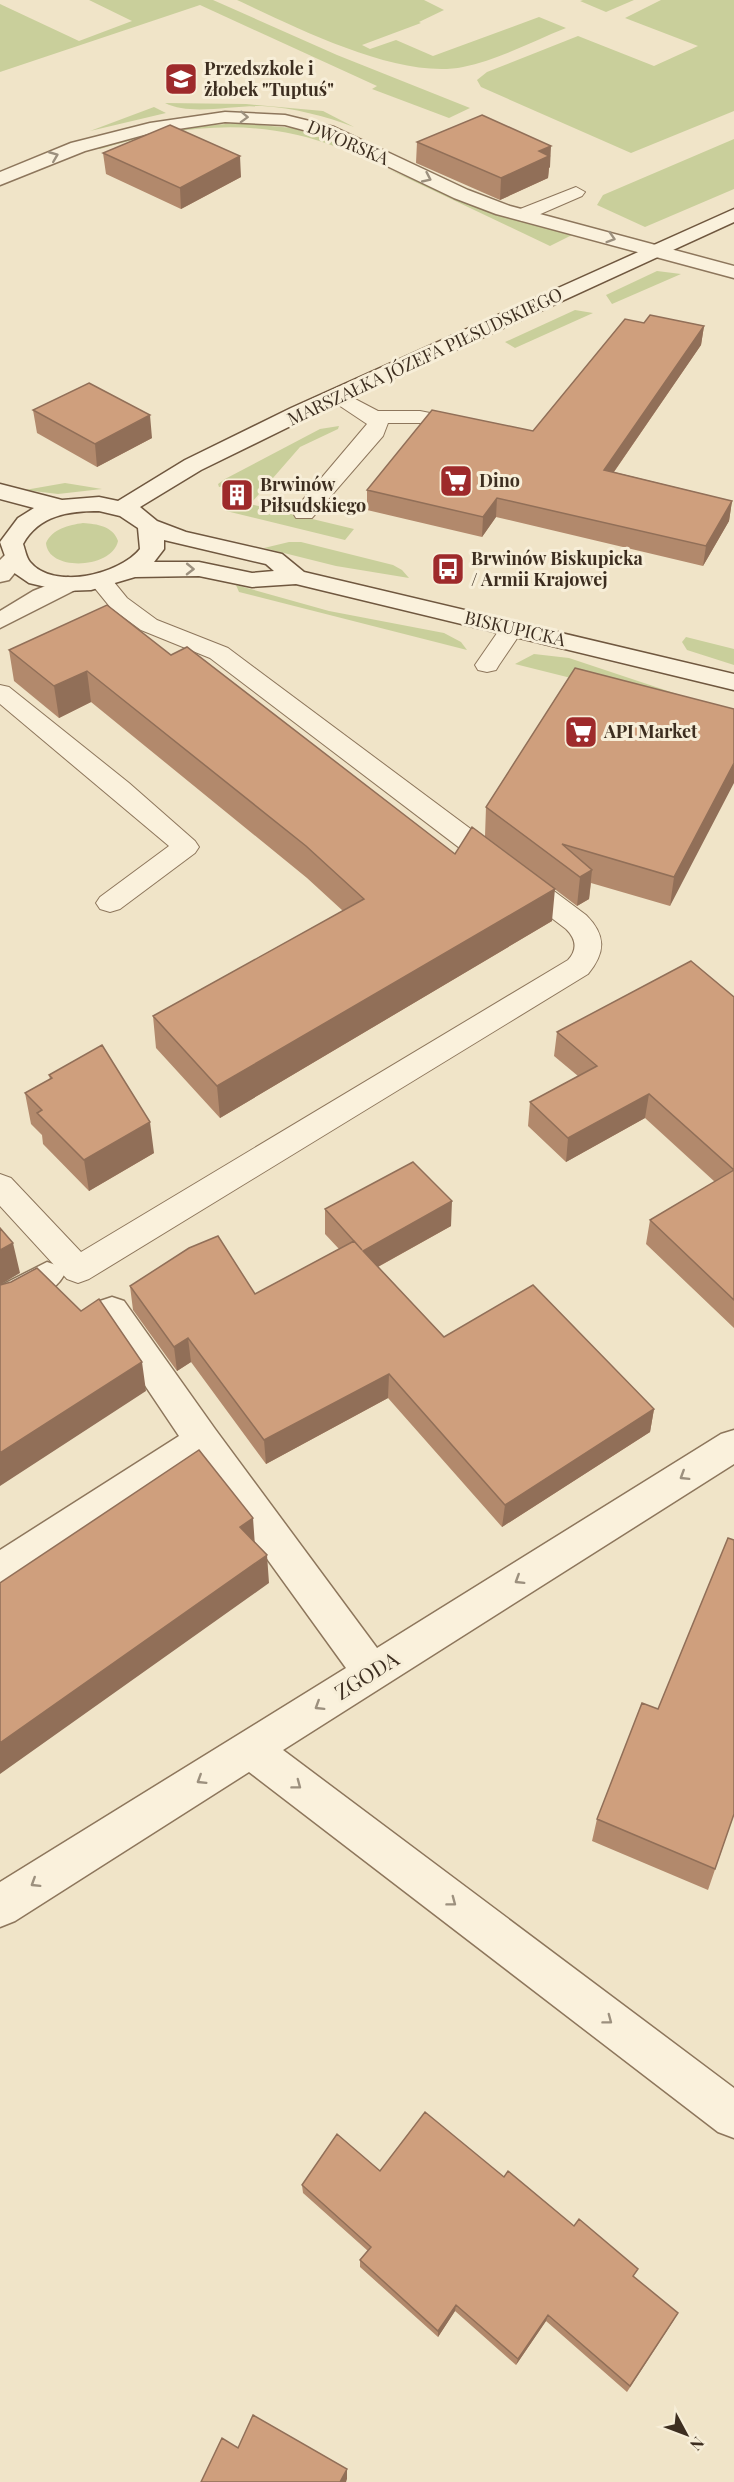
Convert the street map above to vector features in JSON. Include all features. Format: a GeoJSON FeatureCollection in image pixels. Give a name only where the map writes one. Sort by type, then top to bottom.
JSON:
{"type":"FeatureCollection","features":[{"type":"Feature","properties":{"kind":"street","name":"DWORSKA"},"geometry":{"type":"LineString","coordinates":[[0,179],[78,147],[126,133],[178,122],[246,117],[298,122],[328,131],[461,194],[522,215],[734,272]]}},
{"type":"Feature","properties":{"kind":"street","name":"MARSZAŁKA JÓZEFA PIŁSUDSKIEGO"},"geometry":{"type":"LineString","coordinates":[[122,509],[202,460],[734,215]]}},
{"type":"Feature","properties":{"kind":"street"},"geometry":{"type":"LineString","coordinates":[[0,491],[28,501],[63,507]]}},
{"type":"Feature","properties":{"kind":"street"},"geometry":{"type":"LineString","coordinates":[[122,509],[87,504],[63,507],[27,521],[19,528],[6,553],[34,576],[68,584],[101,581],[131,570],[146,559],[154,546],[149,526]]}},
{"type":"Feature","properties":{"kind":"street","name":"BISKUPICKA"},"geometry":{"type":"LineString","coordinates":[[122,509],[138,516],[149,526],[179,537],[274,559],[296,577]]}},
{"type":"Feature","properties":{"kind":"street","name":"BISKUPICKA"},"geometry":{"type":"LineString","coordinates":[[131,570],[199,569],[252,580],[296,577],[734,682]]}},
{"type":"Feature","properties":{"kind":"street"},"geometry":{"type":"LineString","coordinates":[[0,621],[68,584]]}},
{"type":"Feature","properties":{"kind":"street"},"geometry":{"type":"LineString","coordinates":[[0,1303],[47,1275]]}},
{"type":"Feature","properties":{"kind":"street"},"geometry":{"type":"LineString","coordinates":[[112,1311],[202,1440],[372,1672]]}},
{"type":"Feature","properties":{"kind":"street"},"geometry":{"type":"LineString","coordinates":[[0,1570],[202,1440]]}},
{"type":"Feature","properties":{"kind":"street","name":"ZGODA"},"geometry":{"type":"LineString","coordinates":[[0,1906],[734,1445]]}},
{"type":"Feature","properties":{"kind":"street"},"geometry":{"type":"LineString","coordinates":[[250,1749],[734,2116]]}},
{"type":"Feature","properties":{"kind":"lane"},"geometry":{"type":"LineString","coordinates":[[522,215],[576,192]]}},
{"type":"Feature","properties":{"kind":"lane"},"geometry":{"type":"LineString","coordinates":[[304,513],[375,431],[378,424],[374,417],[338,396]]}},
{"type":"Feature","properties":{"kind":"lane"},"geometry":{"type":"LineString","coordinates":[[374,417],[420,417],[486,430]]}},
{"type":"Feature","properties":{"kind":"lane"},"geometry":{"type":"LineString","coordinates":[[0,1186],[78,1270],[578,967],[588,955],[590,948],[587,934],[576,922],[238,668],[214,650],[149,625],[119,603],[101,581]]}},
{"type":"Feature","properties":{"kind":"lane"},"geometry":{"type":"LineString","coordinates":[[487,665],[512,628]]}},
{"type":"Feature","properties":{"kind":"lane"},"geometry":{"type":"LineString","coordinates":[[0,692],[120,789],[186,847],[110,903]]}},
{"type":"Feature","properties":{"kind":"green space"},"geometry":{"type":"Polygon","coordinates":[[[89,0],[213,0],[337,55],[470,108],[449,118],[372,89],[377,86],[200,5],[0,72],[0,4],[79,41],[132,21],[89,0]]]}},
{"type":"Feature","properties":{"kind":"green space"},"geometry":{"type":"Polygon","coordinates":[[[237,0],[424,0],[444,10],[419,22],[421,23],[362,45],[370,49],[396,40],[433,56],[539,17],[566,28],[489,60],[463,67],[437,69],[409,66],[379,59],[288,24],[237,0]]]}},
{"type":"Feature","properties":{"kind":"green space"},"geometry":{"type":"Polygon","coordinates":[[[634,0],[606,12],[580,1],[634,0]]]}},
{"type":"Feature","properties":{"kind":"green space"},"geometry":{"type":"Polygon","coordinates":[[[661,0],[734,0],[734,111],[631,153],[481,87],[477,80],[487,72],[578,36],[654,66],[698,46],[625,18],[661,0]]]}},
{"type":"Feature","properties":{"kind":"green space"},"geometry":{"type":"Polygon","coordinates":[[[165,103],[246,104],[323,111],[354,127],[309,113],[274,107],[187,109],[165,103]]]}},
{"type":"Feature","properties":{"kind":"green space"},"geometry":{"type":"Polygon","coordinates":[[[154,107],[166,113],[90,131],[154,107]]]}},
{"type":"Feature","properties":{"kind":"green space"},"geometry":{"type":"Polygon","coordinates":[[[236,123],[293,128],[341,145],[339,148],[279,131],[220,128],[160,134],[100,149],[97,147],[164,130],[236,123]]]}},
{"type":"Feature","properties":{"kind":"green space"},"geometry":{"type":"Polygon","coordinates":[[[734,139],[734,189],[645,227],[597,205],[603,195],[734,139]]]}},
{"type":"Feature","properties":{"kind":"green space"},"geometry":{"type":"Polygon","coordinates":[[[388,169],[478,207],[572,235],[550,246],[388,169]]]}},
{"type":"Feature","properties":{"kind":"green space"},"geometry":{"type":"Polygon","coordinates":[[[657,271],[681,274],[612,304],[606,295],[657,271]]]}},
{"type":"Feature","properties":{"kind":"green space"},"geometry":{"type":"Polygon","coordinates":[[[575,310],[593,313],[515,348],[505,342],[575,310]]]}},
{"type":"Feature","properties":{"kind":"green space"},"geometry":{"type":"Polygon","coordinates":[[[339,426],[338,429],[300,447],[252,502],[246,484],[219,487],[218,484],[225,479],[320,429],[339,426]]]}},
{"type":"Feature","properties":{"kind":"green space"},"geometry":{"type":"Polygon","coordinates":[[[65,483],[102,489],[58,494],[25,490],[65,483]]]}},
{"type":"Feature","properties":{"kind":"green space"},"geometry":{"type":"Polygon","coordinates":[[[250,504],[354,529],[345,540],[226,511],[224,507],[250,504]]]}},
{"type":"Feature","properties":{"kind":"green space"},"geometry":{"type":"Polygon","coordinates":[[[83,523],[99,525],[112,532],[118,541],[113,550],[93,562],[80,563],[57,559],[49,552],[46,543],[52,534],[83,523]]]}},
{"type":"Feature","properties":{"kind":"green space"},"geometry":{"type":"Polygon","coordinates":[[[289,542],[301,542],[393,565],[409,578],[336,566],[264,548],[289,542]]]}},
{"type":"Feature","properties":{"kind":"green space"},"geometry":{"type":"Polygon","coordinates":[[[236,585],[329,611],[444,633],[461,642],[467,650],[239,592],[236,585]]]}},
{"type":"Feature","properties":{"kind":"green space"},"geometry":{"type":"Polygon","coordinates":[[[686,637],[734,649],[734,665],[687,650],[682,642],[686,637]]]}},
{"type":"Feature","properties":{"kind":"green space"},"geometry":{"type":"Polygon","coordinates":[[[534,654],[569,658],[677,694],[676,699],[667,702],[515,664],[534,654]]]}},
{"type":"Feature","properties":{"kind":"building"},"geometry":{"type":"Polygon","coordinates":[[[482,115],[551,146],[539,151],[549,156],[501,178],[417,142],[482,115]]]}},
{"type":"Feature","properties":{"kind":"building"},"geometry":{"type":"Polygon","coordinates":[[[170,125],[240,156],[180,188],[103,153],[170,125]]]}},
{"type":"Feature","properties":{"kind":"building"},"geometry":{"type":"Polygon","coordinates":[[[650,315],[704,326],[604,470],[732,501],[706,546],[497,498],[483,517],[367,490],[432,410],[533,431],[625,319],[644,323],[650,315]]]}},
{"type":"Feature","properties":{"kind":"building"},"geometry":{"type":"Polygon","coordinates":[[[89,383],[150,415],[95,444],[33,410],[89,383]]]}},
{"type":"Feature","properties":{"kind":"building"},"geometry":{"type":"Polygon","coordinates":[[[107,605],[171,655],[187,647],[455,854],[472,827],[555,889],[217,1086],[153,1016],[364,899],[306,846],[87,671],[54,686],[9,650],[107,605]]]}},
{"type":"Feature","properties":{"kind":"building"},"geometry":{"type":"Polygon","coordinates":[[[575,668],[734,709],[734,763],[674,877],[562,844],[592,870],[580,877],[486,807],[575,668]]]}},
{"type":"Feature","properties":{"kind":"building"},"geometry":{"type":"Polygon","coordinates":[[[691,961],[734,997],[734,1170],[649,1094],[568,1138],[530,1102],[597,1066],[557,1032],[691,961]]]}},
{"type":"Feature","properties":{"kind":"building"},"geometry":{"type":"Polygon","coordinates":[[[102,1045],[150,1122],[84,1160],[37,1113],[42,1110],[25,1093],[52,1078],[49,1075],[102,1045]]]}},
{"type":"Feature","properties":{"kind":"building"},"geometry":{"type":"Polygon","coordinates":[[[413,1162],[452,1201],[363,1251],[444,1337],[533,1285],[654,1409],[505,1505],[389,1374],[264,1440],[188,1338],[174,1347],[130,1286],[189,1248],[218,1236],[255,1294],[354,1241],[325,1209],[413,1162]]]}},
{"type":"Feature","properties":{"kind":"building"},"geometry":{"type":"Polygon","coordinates":[[[734,1170],[734,1300],[650,1220],[734,1170]]]}},
{"type":"Feature","properties":{"kind":"building"},"geometry":{"type":"Polygon","coordinates":[[[0,1228],[13,1243],[0,1250],[0,1228]]]}},
{"type":"Feature","properties":{"kind":"building"},"geometry":{"type":"Polygon","coordinates":[[[37,1268],[81,1311],[99,1299],[142,1362],[0,1453],[0,1285],[11,1282],[37,1268]]]}},
{"type":"Feature","properties":{"kind":"building"},"geometry":{"type":"Polygon","coordinates":[[[199,1450],[253,1518],[240,1527],[267,1555],[0,1743],[0,1583],[199,1450]]]}},
{"type":"Feature","properties":{"kind":"building"},"geometry":{"type":"Polygon","coordinates":[[[728,1538],[734,1540],[734,1814],[715,1869],[597,1819],[642,1703],[658,1709],[728,1538]]]}},
{"type":"Feature","properties":{"kind":"building"},"geometry":{"type":"Polygon","coordinates":[[[425,2112],[504,2177],[508,2171],[574,2226],[579,2219],[638,2269],[633,2276],[678,2313],[630,2386],[548,2315],[518,2359],[456,2305],[438,2331],[360,2260],[371,2247],[302,2185],[337,2134],[380,2171],[425,2112]]]}},
{"type":"Feature","properties":{"kind":"building"},"geometry":{"type":"Polygon","coordinates":[[[253,2415],[347,2469],[340,2482],[201,2482],[222,2438],[238,2448],[253,2415]]]}},
{"type":"Feature","properties":{"kind":"place","name":"Przedszkole i żłobek \"Tuptuś\""},"geometry":{"type":"Point","coordinates":[181,79]}},
{"type":"Feature","properties":{"kind":"place","name":"Dino"},"geometry":{"type":"Point","coordinates":[456,481]}},
{"type":"Feature","properties":{"kind":"place","name":"Brwinów Piłsudskiego"},"geometry":{"type":"Point","coordinates":[237,495]}},
{"type":"Feature","properties":{"kind":"place","name":"Brwinów Biskupicka / Armii Krajowej"},"geometry":{"type":"Point","coordinates":[448,569]}},
{"type":"Feature","properties":{"kind":"place","name":"API Market"},"geometry":{"type":"Point","coordinates":[581,732]}}]}
